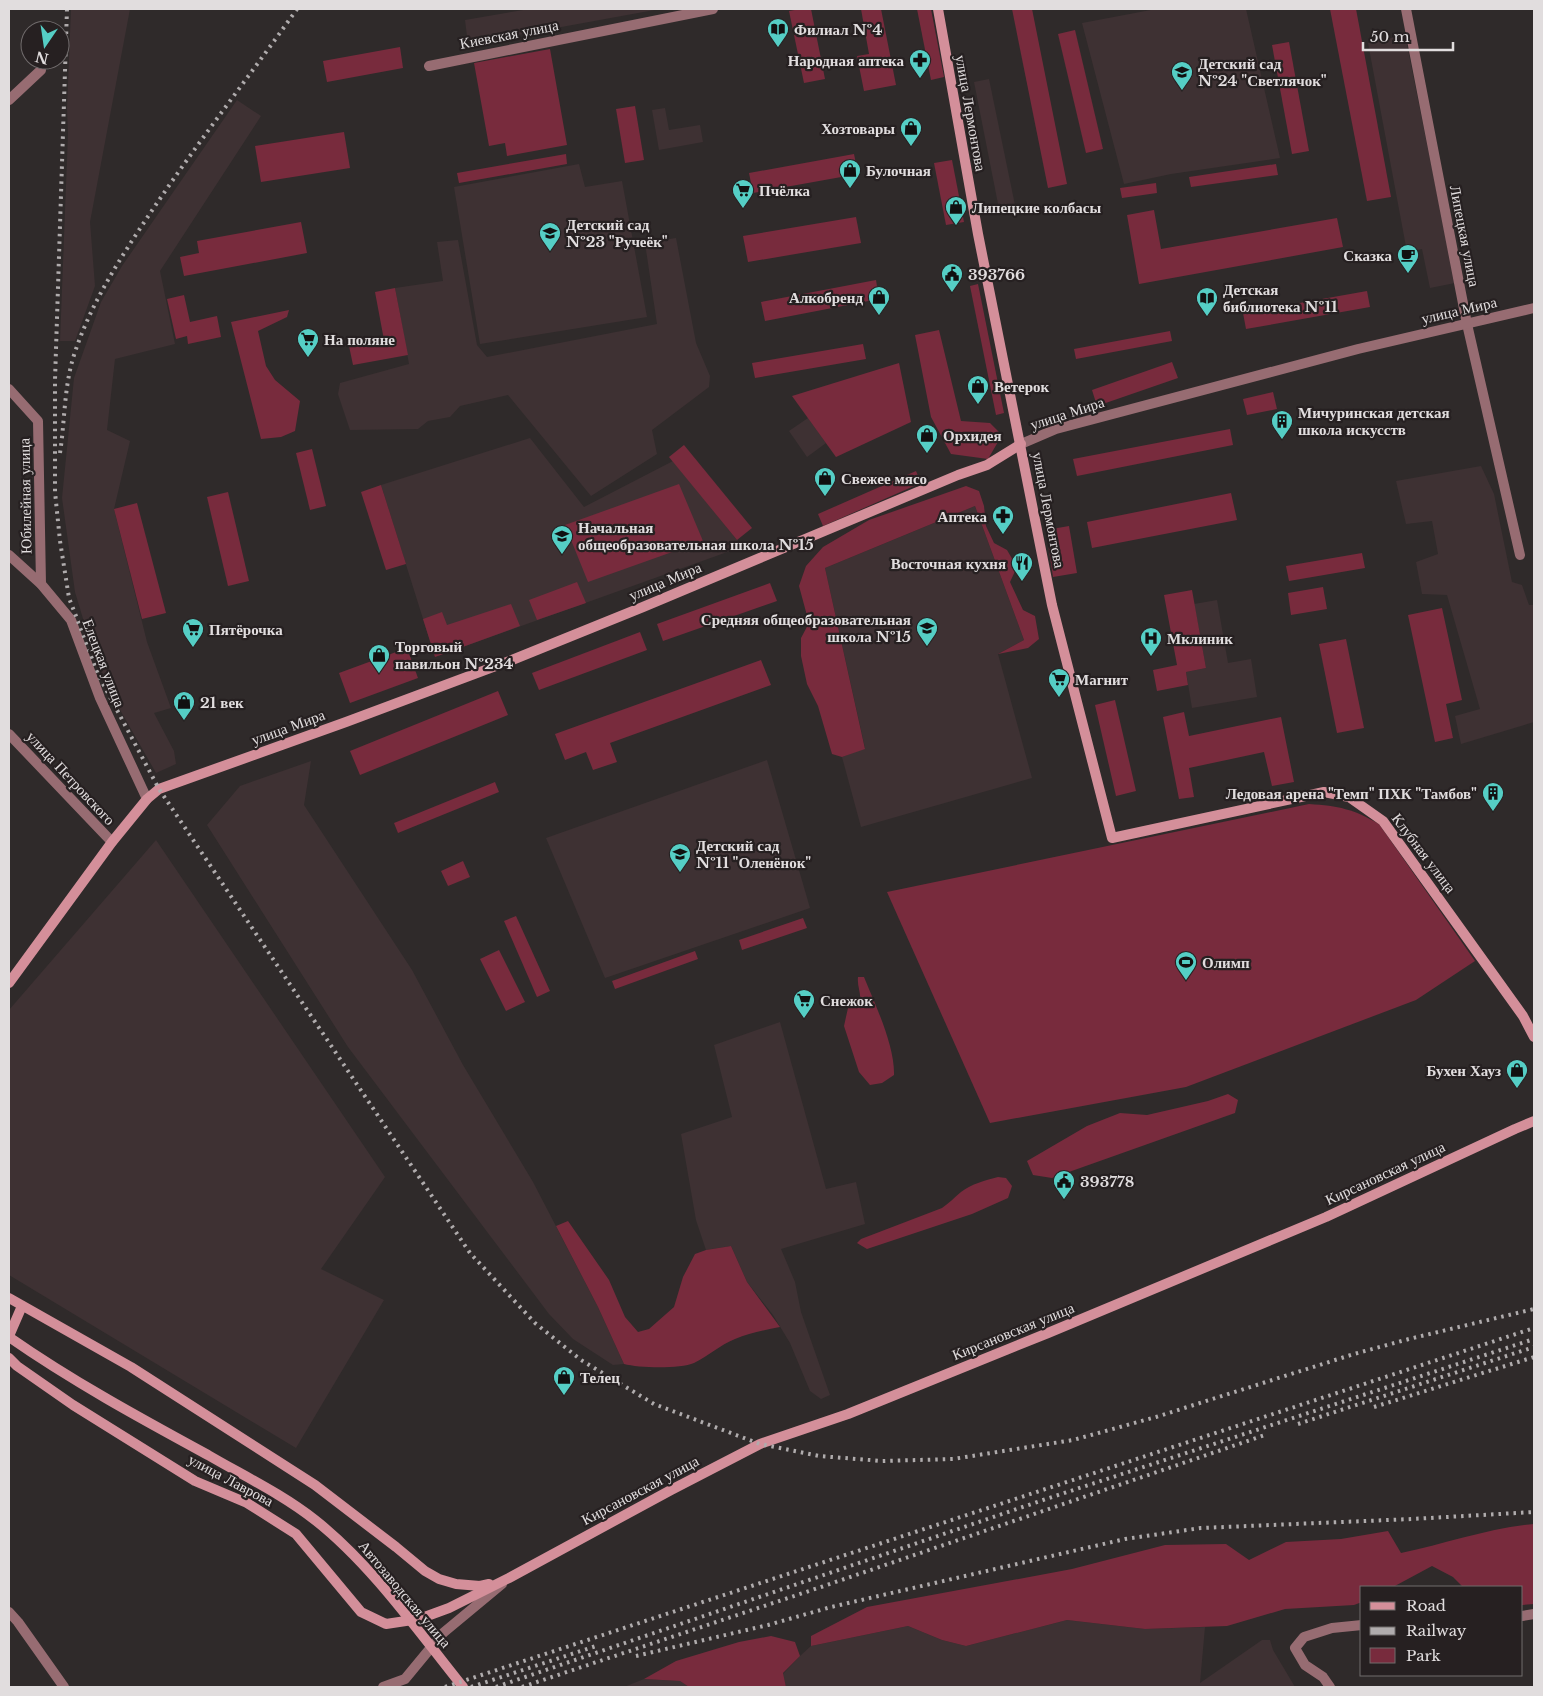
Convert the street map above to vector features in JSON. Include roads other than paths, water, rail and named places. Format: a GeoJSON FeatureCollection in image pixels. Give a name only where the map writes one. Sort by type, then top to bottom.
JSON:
{"type":"FeatureCollection","features":[{"type":"Feature","properties":{"kind":"main road","name":"улица Лермонтова"},"geometry":{"type":"LineString","coordinates":[[938,9],[978,234],[1052,605],[1112,838]]}},
{"type":"Feature","properties":{"kind":"main road","name":"улица Мира"},"geometry":{"type":"LineString","coordinates":[[9,983],[112,842],[147,799],[159,789],[433,690],[643,607],[958,475],[987,465],[1021,444]]}},
{"type":"Feature","properties":{"kind":"main road","name":"Клубная улица"},"geometry":{"type":"LineString","coordinates":[[1112,838],[1324,792],[1349,797],[1383,821],[1524,1016],[1534,1037]]}},
{"type":"Feature","properties":{"kind":"main road","name":"Кирсановская улица"},"geometry":{"type":"LineString","coordinates":[[509,1578],[760,1444],[848,1414],[1066,1326],[1326,1217],[1534,1121]]}},
{"type":"Feature","properties":{"kind":"main road"},"geometry":{"type":"LineString","coordinates":[[9,1298],[131,1367],[315,1485],[425,1571],[439,1579],[456,1584],[480,1586],[509,1578]]}},
{"type":"Feature","properties":{"kind":"main road"},"geometry":{"type":"LineString","coordinates":[[9,1336],[22,1306]]}},
{"type":"Feature","properties":{"kind":"main road","name":"улица Лаврова"},"geometry":{"type":"LineString","coordinates":[[9,1336],[43,1361],[218,1461]]}},
{"type":"Feature","properties":{"kind":"main road","name":"улица Лаврова"},"geometry":{"type":"LineString","coordinates":[[9,1358],[17,1366],[73,1406],[195,1481],[247,1503],[296,1534],[361,1612],[386,1624],[419,1619],[448,1608],[509,1578]]}},
{"type":"Feature","properties":{"kind":"main road","name":"Автозаводская улица"},"geometry":{"type":"LineString","coordinates":[[218,1461],[282,1497],[343,1544],[366,1568],[463,1687]]}},
{"type":"Feature","properties":{"kind":"street","name":"Киевская улица"},"geometry":{"type":"LineString","coordinates":[[429,66],[713,9]]}},
{"type":"Feature","properties":{"kind":"street","name":"Липецкая улица"},"geometry":{"type":"LineString","coordinates":[[1406,9],[1467,324],[1520,555]]}},
{"type":"Feature","properties":{"kind":"street"},"geometry":{"type":"LineString","coordinates":[[9,100],[41,70]]}},
{"type":"Feature","properties":{"kind":"street","name":"улица Мира"},"geometry":{"type":"LineString","coordinates":[[1021,444],[1056,429],[1074,424],[1358,349],[1534,308]]}},
{"type":"Feature","properties":{"kind":"street","name":"Юбилейная улица"},"geometry":{"type":"LineString","coordinates":[[9,389],[38,421],[42,584]]}},
{"type":"Feature","properties":{"kind":"street","name":"Елецкая улица"},"geometry":{"type":"LineString","coordinates":[[9,555],[42,584],[72,620],[100,698],[147,799]]}},
{"type":"Feature","properties":{"kind":"street","name":"улица Петровского"},"geometry":{"type":"LineString","coordinates":[[9,734],[112,842]]}},
{"type":"Feature","properties":{"kind":"street"},"geometry":{"type":"LineString","coordinates":[[383,1687],[405,1679],[443,1633],[509,1578]]}},
{"type":"Feature","properties":{"kind":"street"},"geometry":{"type":"LineString","coordinates":[[9,1612],[64,1687]]}},
{"type":"Feature","properties":{"kind":"street"},"geometry":{"type":"LineString","coordinates":[[1330,1687],[1323,1678],[1305,1665],[1296,1648],[1304,1637],[1332,1628],[1360,1625]]}},
{"type":"Feature","properties":{"kind":"railway"},"geometry":{"type":"LineString","coordinates":[[67,9],[55,380],[55,492],[69,598],[100,678],[159,789],[470,1253],[535,1323],[581,1360],[654,1404],[760,1444],[819,1456],[882,1461],[953,1459],[1073,1440],[1156,1417],[1354,1354],[1534,1309]]}},
{"type":"Feature","properties":{"kind":"railway"},"geometry":{"type":"LineString","coordinates":[[60,453],[71,364],[82,333],[108,280],[169,186],[297,9]]}},
{"type":"Feature","properties":{"kind":"railway"},"geometry":{"type":"LineString","coordinates":[[445,1687],[1534,1328]]}},
{"type":"Feature","properties":{"kind":"railway"},"geometry":{"type":"LineString","coordinates":[[496,1687],[1049,1498],[1534,1339]]}},
{"type":"Feature","properties":{"kind":"railway"},"geometry":{"type":"LineString","coordinates":[[1298,1424],[1534,1347]]}},
{"type":"Feature","properties":{"kind":"railway"},"geometry":{"type":"LineString","coordinates":[[1374,1407],[1534,1357]]}},
{"type":"Feature","properties":{"kind":"railway"},"geometry":{"type":"LineString","coordinates":[[522,1687],[1265,1435]]}},
{"type":"Feature","properties":{"kind":"railway"},"geometry":{"type":"LineString","coordinates":[[636,1656],[768,1625],[831,1607],[1125,1539],[1201,1528],[1534,1512]]}},
{"type":"Feature","properties":{"kind":"railway"},"geometry":{"type":"LineString","coordinates":[[471,1687],[596,1646]]}},
{"type":"Feature","properties":{"kind":"place","name":"Филиал №4"},"geometry":{"type":"Point","coordinates":[778,48]}},
{"type":"Feature","properties":{"kind":"place","name":"Народная аптека"},"geometry":{"type":"Point","coordinates":[920,79]}},
{"type":"Feature","properties":{"kind":"place","name":"Детский сад №24 \"Светлячок\""},"geometry":{"type":"Point","coordinates":[1182,91]}},
{"type":"Feature","properties":{"kind":"place","name":"Хозтовары"},"geometry":{"type":"Point","coordinates":[911,147]}},
{"type":"Feature","properties":{"kind":"place","name":"Булочная"},"geometry":{"type":"Point","coordinates":[850,189]}},
{"type":"Feature","properties":{"kind":"place","name":"Пчёлка"},"geometry":{"type":"Point","coordinates":[743,209]}},
{"type":"Feature","properties":{"kind":"place","name":"Липецкие колбасы"},"geometry":{"type":"Point","coordinates":[956,226]}},
{"type":"Feature","properties":{"kind":"place","name":"Детский сад №23 \"Ручеёк\""},"geometry":{"type":"Point","coordinates":[550,252]}},
{"type":"Feature","properties":{"kind":"place","name":"Сказка"},"geometry":{"type":"Point","coordinates":[1408,274]}},
{"type":"Feature","properties":{"kind":"place","name":"393766"},"geometry":{"type":"Point","coordinates":[952,293]}},
{"type":"Feature","properties":{"kind":"place","name":"Алкобренд"},"geometry":{"type":"Point","coordinates":[879,316]}},
{"type":"Feature","properties":{"kind":"place","name":"Детская библиотека №11"},"geometry":{"type":"Point","coordinates":[1207,317]}},
{"type":"Feature","properties":{"kind":"place","name":"На поляне"},"geometry":{"type":"Point","coordinates":[308,358]}},
{"type":"Feature","properties":{"kind":"place","name":"Ветерок"},"geometry":{"type":"Point","coordinates":[978,405]}},
{"type":"Feature","properties":{"kind":"place","name":"Мичуринская детская школа искусств"},"geometry":{"type":"Point","coordinates":[1282,440]}},
{"type":"Feature","properties":{"kind":"place","name":"Орхидея"},"geometry":{"type":"Point","coordinates":[927,454]}},
{"type":"Feature","properties":{"kind":"place","name":"Свежее мясо"},"geometry":{"type":"Point","coordinates":[825,497]}},
{"type":"Feature","properties":{"kind":"place","name":"Аптека"},"geometry":{"type":"Point","coordinates":[1003,535]}},
{"type":"Feature","properties":{"kind":"place","name":"Начальная общеобразовательная школа №15"},"geometry":{"type":"Point","coordinates":[562,555]}},
{"type":"Feature","properties":{"kind":"place","name":"Восточная кухня"},"geometry":{"type":"Point","coordinates":[1022,582]}},
{"type":"Feature","properties":{"kind":"place","name":"Средняя общеобразовательная школа №15"},"geometry":{"type":"Point","coordinates":[927,647]}},
{"type":"Feature","properties":{"kind":"place","name":"Пятёрочка"},"geometry":{"type":"Point","coordinates":[193,648]}},
{"type":"Feature","properties":{"kind":"place","name":"Мклиник"},"geometry":{"type":"Point","coordinates":[1151,657]}},
{"type":"Feature","properties":{"kind":"place","name":"Торговый павильон №234"},"geometry":{"type":"Point","coordinates":[379,674]}},
{"type":"Feature","properties":{"kind":"place","name":"Магнит"},"geometry":{"type":"Point","coordinates":[1059,698]}},
{"type":"Feature","properties":{"kind":"place","name":"21 век"},"geometry":{"type":"Point","coordinates":[184,721]}},
{"type":"Feature","properties":{"kind":"place","name":"Ледовая арена \"Темп\" ПХК \"Тамбов\""},"geometry":{"type":"Point","coordinates":[1493,812]}},
{"type":"Feature","properties":{"kind":"place","name":"Детский сад №11 \"Оленёнок\""},"geometry":{"type":"Point","coordinates":[680,873]}},
{"type":"Feature","properties":{"kind":"place","name":"Олимп"},"geometry":{"type":"Point","coordinates":[1186,981]}},
{"type":"Feature","properties":{"kind":"place","name":"Снежок"},"geometry":{"type":"Point","coordinates":[804,1019]}},
{"type":"Feature","properties":{"kind":"place","name":"Бухен Хауз"},"geometry":{"type":"Point","coordinates":[1517,1089]}},
{"type":"Feature","properties":{"kind":"place","name":"393778"},"geometry":{"type":"Point","coordinates":[1064,1200]}},
{"type":"Feature","properties":{"kind":"place","name":"Телец"},"geometry":{"type":"Point","coordinates":[564,1396]}}]}
